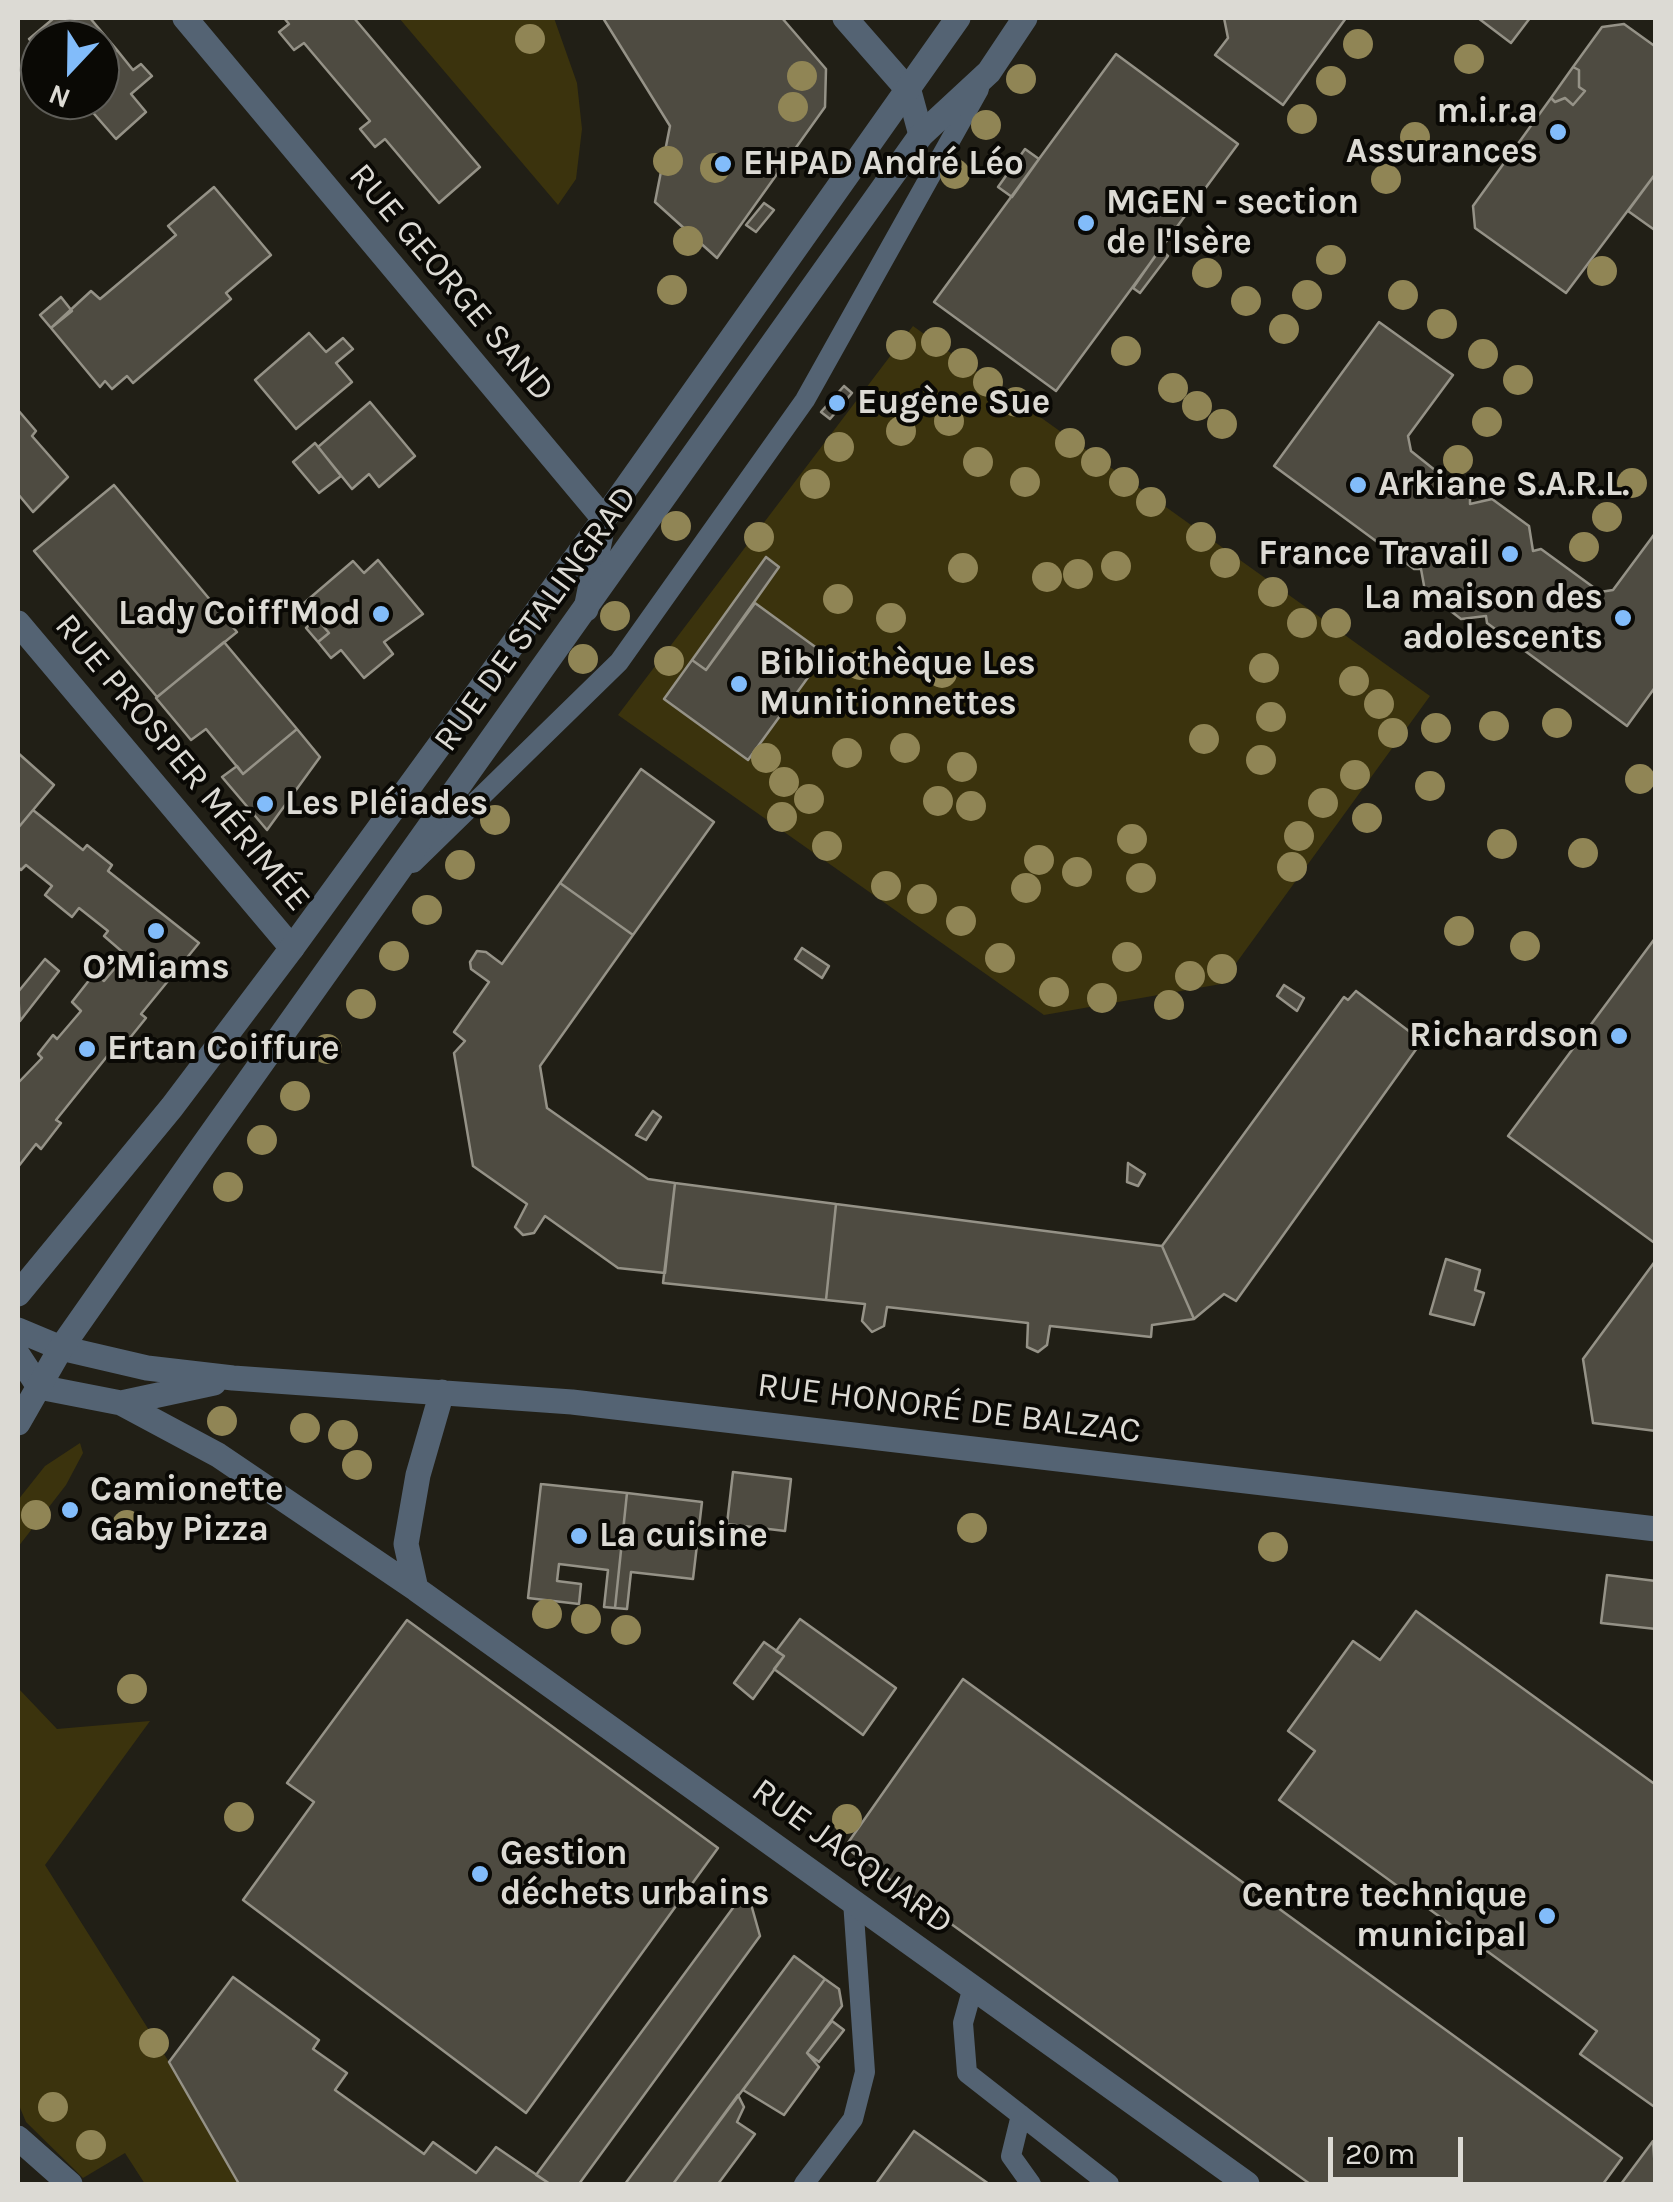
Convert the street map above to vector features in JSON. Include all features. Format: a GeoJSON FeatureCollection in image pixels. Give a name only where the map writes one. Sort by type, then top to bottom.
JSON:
{"type":"FeatureCollection","features":[{"type":"Feature","properties":{"kind":"street","name":"RUE GEORGE SAND"},"geometry":{"type":"LineString","coordinates":[[185,18],[604,519]]}},
{"type":"Feature","properties":{"kind":"street"},"geometry":{"type":"LineString","coordinates":[[845,18],[909,91],[921,135]]}},
{"type":"Feature","properties":{"kind":"street","name":"RUE DE STALINGRAD"},"geometry":{"type":"LineString","coordinates":[[18,1294],[172,1107],[292,948],[604,519],[958,18]]}},
{"type":"Feature","properties":{"kind":"street","name":"RUE DE STALINGRAD"},"geometry":{"type":"LineString","coordinates":[[18,1423],[61,1348],[921,135],[989,72],[1024,18]]}},
{"type":"Feature","properties":{"kind":"street"},"geometry":{"type":"LineString","coordinates":[[586,612],[604,519]]}},
{"type":"Feature","properties":{"kind":"street","name":"RUE PROSPER MÉRIMÉE"},"geometry":{"type":"LineString","coordinates":[[18,623],[292,948]]}},
{"type":"Feature","properties":{"kind":"street","name":"RUE HONORÉ DE BALZAC"},"geometry":{"type":"LineString","coordinates":[[18,1330],[61,1348],[147,1368],[442,1392],[878,1436],[1656,1529]]}},
{"type":"Feature","properties":{"kind":"street"},"geometry":{"type":"LineString","coordinates":[[18,1355],[39,1387]]}},
{"type":"Feature","properties":{"kind":"street","name":"RUE HONORÉ DE BALZAC"},"geometry":{"type":"LineString","coordinates":[[39,1387],[121,1404],[233,1378]]}},
{"type":"Feature","properties":{"kind":"street"},"geometry":{"type":"LineString","coordinates":[[416,1589],[406,1544],[418,1475],[442,1392]]}},
{"type":"Feature","properties":{"kind":"street","name":"RUE JACQUARD"},"geometry":{"type":"LineString","coordinates":[[121,1404],[218,1455],[416,1589],[1247,2184]]}},
{"type":"Feature","properties":{"kind":"street"},"geometry":{"type":"LineString","coordinates":[[18,2138],[70,2184]]}},
{"type":"Feature","properties":{"kind":"lane"},"geometry":{"type":"LineString","coordinates":[[380,896],[620,662],[805,400],[989,72]]}},
{"type":"Feature","properties":{"kind":"lane"},"geometry":{"type":"LineString","coordinates":[[804,2184],[854,2119],[865,2072],[853,1901]]}},
{"type":"Feature","properties":{"kind":"lane"},"geometry":{"type":"LineString","coordinates":[[973,1986],[963,2023],[967,2072],[1109,2184]]}},
{"type":"Feature","properties":{"kind":"lane"},"geometry":{"type":"LineString","coordinates":[[1020,2115],[1010,2156],[1031,2184]]}},
{"type":"Feature","properties":{"kind":"shaded area"},"geometry":{"type":"Polygon","coordinates":[[[399,18],[554,18],[577,83],[582,129],[576,179],[558,205],[399,18]]]}},
{"type":"Feature","properties":{"kind":"shaded area"},"geometry":{"type":"Polygon","coordinates":[[[913,326],[1430,696],[1221,984],[1044,1015],[618,715],[913,326]]]}},
{"type":"Feature","properties":{"kind":"shaded area"},"geometry":{"type":"Polygon","coordinates":[[[80,1443],[83,1453],[66,1485],[18,1547],[18,1500],[45,1466],[80,1443]]]}},
{"type":"Feature","properties":{"kind":"shaded area"},"geometry":{"type":"Polygon","coordinates":[[[18,1688],[57,1729],[150,1721],[45,1865],[198,2108],[239,2184],[145,2184],[125,2153],[83,2178],[26,2122],[18,2103],[18,1688]]]}},
{"type":"Feature","properties":{"kind":"building"},"geometry":{"type":"Polygon","coordinates":[[[90,18],[92,20],[52,20],[90,18]]]}},
{"type":"Feature","properties":{"kind":"building"},"geometry":{"type":"Polygon","coordinates":[[[284,18],[354,18],[480,167],[439,203],[385,139],[375,147],[360,129],[370,121],[304,43],[294,50],[279,32],[289,24],[284,18]]]}},
{"type":"Feature","properties":{"kind":"building","name":"EHPAD André Léo"},"geometry":{"type":"Polygon","coordinates":[[[603,18],[782,18],[826,69],[825,107],[717,258],[655,202],[670,126],[603,18]]]}},
{"type":"Feature","properties":{"kind":"building"},"geometry":{"type":"Polygon","coordinates":[[[1224,18],[1346,18],[1283,105],[1215,55],[1228,38],[1224,18]]]}},
{"type":"Feature","properties":{"kind":"building"},"geometry":{"type":"Polygon","coordinates":[[[1478,18],[1530,18],[1511,43],[1478,18]]]}},
{"type":"Feature","properties":{"kind":"building"},"geometry":{"type":"Polygon","coordinates":[[[1624,24],[1656,47],[1656,173],[1566,293],[1475,228],[1473,206],[1551,98],[1555,102],[1565,98],[1573,105],[1585,91],[1579,87],[1579,70],[1573,67],[1602,27],[1624,24]]]}},
{"type":"Feature","properties":{"kind":"building"},"geometry":{"type":"Polygon","coordinates":[[[120,54],[133,70],[141,64],[152,76],[131,94],[146,112],[116,139],[99,120],[120,120],[120,54]]]}},
{"type":"Feature","properties":{"kind":"building","name":"MGEN - section de l'Isère"},"geometry":{"type":"Polygon","coordinates":[[[1116,54],[1238,144],[1056,391],[934,302],[1116,54]]]}},
{"type":"Feature","properties":{"kind":"building"},"geometry":{"type":"Polygon","coordinates":[[[1573,67],[1579,70],[1579,87],[1585,91],[1573,105],[1565,98],[1555,102],[1551,98],[1573,67]]]}},
{"type":"Feature","properties":{"kind":"building"},"geometry":{"type":"Polygon","coordinates":[[[1025,149],[1039,159],[1012,197],[998,187],[1025,149]]]}},
{"type":"Feature","properties":{"kind":"building"},"geometry":{"type":"Polygon","coordinates":[[[1656,173],[1656,231],[1628,211],[1656,173]]]}},
{"type":"Feature","properties":{"kind":"building"},"geometry":{"type":"Polygon","coordinates":[[[214,187],[271,255],[226,293],[231,299],[133,383],[127,376],[112,389],[105,381],[100,387],[51,328],[91,291],[100,299],[176,235],[168,226],[214,187]]]}},
{"type":"Feature","properties":{"kind":"building"},"geometry":{"type":"Polygon","coordinates":[[[764,203],[774,210],[756,232],[746,225],[764,203]]]}},
{"type":"Feature","properties":{"kind":"building"},"geometry":{"type":"Polygon","coordinates":[[[1160,249],[1168,256],[1140,293],[1133,288],[1160,249]]]}},
{"type":"Feature","properties":{"kind":"building"},"geometry":{"type":"Polygon","coordinates":[[[61,297],[72,311],[51,328],[40,315],[61,297]]]}},
{"type":"Feature","properties":{"kind":"building"},"geometry":{"type":"Polygon","coordinates":[[[1379,322],[1453,375],[1408,436],[1411,451],[1470,498],[1470,504],[1492,499],[1529,526],[1533,551],[1541,549],[1600,592],[1613,590],[1656,532],[1656,686],[1627,726],[1487,623],[1486,616],[1461,619],[1425,591],[1421,569],[1414,569],[1274,466],[1379,322]]]}},
{"type":"Feature","properties":{"kind":"building"},"geometry":{"type":"Polygon","coordinates":[[[309,333],[326,352],[343,338],[353,349],[336,363],[352,382],[296,429],[255,380],[309,333]]]}},
{"type":"Feature","properties":{"kind":"building","name":"Eugène Sue"},"geometry":{"type":"Polygon","coordinates":[[[844,386],[852,393],[830,419],[821,412],[844,386]]]}},
{"type":"Feature","properties":{"kind":"building"},"geometry":{"type":"Polygon","coordinates":[[[370,402],[415,456],[379,487],[369,474],[352,489],[318,447],[370,402]]]}},
{"type":"Feature","properties":{"kind":"building"},"geometry":{"type":"Polygon","coordinates":[[[18,410],[36,431],[32,436],[68,477],[33,512],[18,494],[18,410]]]}},
{"type":"Feature","properties":{"kind":"building"},"geometry":{"type":"Polygon","coordinates":[[[315,443],[341,476],[319,493],[293,462],[315,443]]]}},
{"type":"Feature","properties":{"kind":"building"},"geometry":{"type":"Polygon","coordinates":[[[114,485],[237,632],[157,697],[34,551],[114,485]]]}},
{"type":"Feature","properties":{"kind":"building"},"geometry":{"type":"Polygon","coordinates":[[[766,557],[779,567],[706,670],[692,660],[766,557]]]}},
{"type":"Feature","properties":{"kind":"building"},"geometry":{"type":"Polygon","coordinates":[[[378,560],[423,614],[384,642],[393,654],[364,678],[341,650],[331,658],[318,642],[329,633],[304,603],[353,561],[364,573],[378,560]]]}},
{"type":"Feature","properties":{"kind":"building","name":"Bibliothèque Les Munitionnettes"},"geometry":{"type":"Polygon","coordinates":[[[755,603],[825,654],[748,760],[664,699],[692,660],[706,670],[755,603]]]}},
{"type":"Feature","properties":{"kind":"building"},"geometry":{"type":"Polygon","coordinates":[[[316,618],[329,633],[318,642],[306,628],[316,618]]]}},
{"type":"Feature","properties":{"kind":"building"},"geometry":{"type":"Polygon","coordinates":[[[224,642],[297,729],[243,774],[206,729],[191,740],[156,698],[224,642]]]}},
{"type":"Feature","properties":{"kind":"building","name":"Les Pléiades"},"geometry":{"type":"Polygon","coordinates":[[[297,729],[320,757],[267,830],[222,777],[237,766],[243,774],[297,729]]]}},
{"type":"Feature","properties":{"kind":"building"},"geometry":{"type":"Polygon","coordinates":[[[18,753],[54,785],[18,828],[18,753]]]}},
{"type":"Feature","properties":{"kind":"building"},"geometry":{"type":"Polygon","coordinates":[[[641,769],[714,822],[633,935],[560,883],[641,769]]]}},
{"type":"Feature","properties":{"kind":"building"},"geometry":{"type":"Polygon","coordinates":[[[33,810],[83,850],[87,845],[112,865],[108,871],[199,943],[141,1014],[146,1018],[125,1044],[121,1039],[56,1120],[61,1123],[41,1149],[36,1144],[18,1167],[18,1083],[42,1058],[38,1054],[53,1035],[57,1039],[81,1011],[72,1002],[94,974],[104,981],[126,955],[104,936],[108,931],[79,908],[72,917],[45,895],[52,886],[26,865],[21,870],[18,867],[18,828],[33,810]]]}},
{"type":"Feature","properties":{"kind":"building"},"geometry":{"type":"Polygon","coordinates":[[[560,883],[633,935],[540,1066],[547,1108],[648,1179],[675,1183],[665,1273],[618,1268],[545,1216],[534,1233],[523,1235],[515,1227],[527,1204],[473,1166],[454,1053],[465,1041],[454,1032],[489,982],[471,969],[470,962],[477,951],[486,952],[502,964],[560,883]]]}},
{"type":"Feature","properties":{"kind":"building","name":"Richardson"},"geometry":{"type":"Polygon","coordinates":[[[1656,937],[1656,1244],[1508,1136],[1656,937]]]}},
{"type":"Feature","properties":{"kind":"building"},"geometry":{"type":"Polygon","coordinates":[[[802,948],[829,966],[822,978],[795,959],[802,948]]]}},
{"type":"Feature","properties":{"kind":"building"},"geometry":{"type":"Polygon","coordinates":[[[45,959],[59,971],[20,1021],[18,992],[45,959]]]}},
{"type":"Feature","properties":{"kind":"building"},"geometry":{"type":"Polygon","coordinates":[[[1284,985],[1304,998],[1297,1011],[1277,996],[1284,985]]]}},
{"type":"Feature","properties":{"kind":"building"},"geometry":{"type":"Polygon","coordinates":[[[1356,991],[1422,1041],[1236,1301],[1224,1294],[1194,1319],[1162,1246],[1344,997],[1348,1000],[1356,991]]]}},
{"type":"Feature","properties":{"kind":"building"},"geometry":{"type":"Polygon","coordinates":[[[653,1111],[661,1117],[646,1140],[636,1135],[653,1111]]]}},
{"type":"Feature","properties":{"kind":"building"},"geometry":{"type":"Polygon","coordinates":[[[1128,1163],[1145,1174],[1138,1186],[1127,1182],[1128,1163]]]}},
{"type":"Feature","properties":{"kind":"building"},"geometry":{"type":"Polygon","coordinates":[[[675,1183],[836,1204],[826,1300],[663,1283],[675,1183]]]}},
{"type":"Feature","properties":{"kind":"building"},"geometry":{"type":"Polygon","coordinates":[[[836,1204],[1162,1246],[1194,1319],[1152,1325],[1151,1337],[1050,1326],[1047,1345],[1038,1352],[1027,1347],[1028,1323],[887,1307],[884,1326],[872,1332],[862,1321],[865,1304],[826,1300],[836,1204]]]}},
{"type":"Feature","properties":{"kind":"building"},"geometry":{"type":"Polygon","coordinates":[[[1446,1259],[1480,1270],[1475,1290],[1484,1293],[1474,1325],[1430,1314],[1446,1259]]]}},
{"type":"Feature","properties":{"kind":"building"},"geometry":{"type":"Polygon","coordinates":[[[1656,1260],[1656,1431],[1593,1423],[1583,1359],[1656,1260]]]}},
{"type":"Feature","properties":{"kind":"building"},"geometry":{"type":"Polygon","coordinates":[[[733,1472],[791,1479],[785,1531],[727,1524],[733,1472]]]}},
{"type":"Feature","properties":{"kind":"building","name":"La cuisine"},"geometry":{"type":"Polygon","coordinates":[[[541,1484],[627,1493],[615,1608],[604,1607],[608,1570],[559,1564],[557,1581],[581,1584],[579,1604],[528,1598],[541,1484]]]}},
{"type":"Feature","properties":{"kind":"building"},"geometry":{"type":"Polygon","coordinates":[[[627,1493],[702,1502],[693,1579],[631,1572],[627,1609],[615,1608],[627,1493]]]}},
{"type":"Feature","properties":{"kind":"building"},"geometry":{"type":"Polygon","coordinates":[[[1607,1575],[1656,1581],[1656,1629],[1601,1623],[1607,1575]]]}},
{"type":"Feature","properties":{"kind":"building","name":"Centre technique municipal"},"geometry":{"type":"Polygon","coordinates":[[[1416,1611],[1656,1785],[1656,2108],[1580,2054],[1597,2031],[1279,1800],[1315,1751],[1288,1731],[1353,1641],[1380,1660],[1416,1611]]]}},
{"type":"Feature","properties":{"kind":"building"},"geometry":{"type":"Polygon","coordinates":[[[800,1619],[896,1688],[863,1735],[774,1669],[784,1656],[776,1651],[800,1619]]]}},
{"type":"Feature","properties":{"kind":"building","name":"Gestion déchets urbains"},"geometry":{"type":"Polygon","coordinates":[[[407,1620],[718,1848],[526,2113],[243,1900],[314,1802],[287,1783],[407,1620]]]}},
{"type":"Feature","properties":{"kind":"building"},"geometry":{"type":"Polygon","coordinates":[[[764,1642],[784,1656],[753,1699],[734,1683],[764,1642]]]}},
{"type":"Feature","properties":{"kind":"building"},"geometry":{"type":"Polygon","coordinates":[[[963,1679],[1622,2158],[1603,2184],[1310,2184],[845,1847],[963,1679]]]}},
{"type":"Feature","properties":{"kind":"building"},"geometry":{"type":"Polygon","coordinates":[[[741,1897],[751,1904],[760,1936],[579,2184],[550,2184],[536,2175],[741,1897]]]}},
{"type":"Feature","properties":{"kind":"building"},"geometry":{"type":"Polygon","coordinates":[[[794,1956],[825,1979],[673,2184],[625,2184],[794,1956]]]}},
{"type":"Feature","properties":{"kind":"building"},"geometry":{"type":"Polygon","coordinates":[[[233,1977],[319,2040],[313,2049],[347,2073],[335,2090],[424,2154],[433,2142],[476,2173],[496,2147],[550,2184],[239,2184],[169,2062],[233,1977]]]}},
{"type":"Feature","properties":{"kind":"building"},"geometry":{"type":"Polygon","coordinates":[[[825,1979],[839,1989],[842,2006],[807,2053],[819,2067],[784,2115],[743,2090],[825,1979]]]}},
{"type":"Feature","properties":{"kind":"building"},"geometry":{"type":"Polygon","coordinates":[[[832,2021],[844,2030],[819,2062],[807,2053],[832,2021]]]}},
{"type":"Feature","properties":{"kind":"building"},"geometry":{"type":"Polygon","coordinates":[[[738,2095],[744,2107],[737,2122],[755,2134],[718,2184],[673,2184],[738,2095]]]}},
{"type":"Feature","properties":{"kind":"building"},"geometry":{"type":"Polygon","coordinates":[[[914,2131],[989,2184],[876,2184],[914,2131]]]}},
{"type":"Feature","properties":{"kind":"building"},"geometry":{"type":"Polygon","coordinates":[[[1653,2141],[1656,2184],[1621,2184],[1653,2141]]]}},
{"type":"Feature","properties":{"kind":"place","name":"m.i.r.a Assurances"},"geometry":{"type":"Point","coordinates":[1558,132]}},
{"type":"Feature","properties":{"kind":"place","name":"EHPAD André Léo"},"geometry":{"type":"Point","coordinates":[723,164]}},
{"type":"Feature","properties":{"kind":"place","name":"MGEN - section de l'Isère"},"geometry":{"type":"Point","coordinates":[1086,223]}},
{"type":"Feature","properties":{"kind":"place","name":"Eugène Sue"},"geometry":{"type":"Point","coordinates":[837,403]}},
{"type":"Feature","properties":{"kind":"place","name":"Arkiane S.A.R.L."},"geometry":{"type":"Point","coordinates":[1358,485]}},
{"type":"Feature","properties":{"kind":"place","name":"France Travail"},"geometry":{"type":"Point","coordinates":[1510,554]}},
{"type":"Feature","properties":{"kind":"place","name":"Lady Coiff'Mod"},"geometry":{"type":"Point","coordinates":[381,614]}},
{"type":"Feature","properties":{"kind":"place","name":"La maison des adolescents"},"geometry":{"type":"Point","coordinates":[1623,618]}},
{"type":"Feature","properties":{"kind":"place","name":"Bibliothèque Les Munitionnettes"},"geometry":{"type":"Point","coordinates":[739,684]}},
{"type":"Feature","properties":{"kind":"place","name":"Les Pléiades"},"geometry":{"type":"Point","coordinates":[265,804]}},
{"type":"Feature","properties":{"kind":"place","name":"O’Miams"},"geometry":{"type":"Point","coordinates":[156,931]}},
{"type":"Feature","properties":{"kind":"place","name":"Richardson"},"geometry":{"type":"Point","coordinates":[1619,1036]}},
{"type":"Feature","properties":{"kind":"place","name":"Ertan Coiffure"},"geometry":{"type":"Point","coordinates":[87,1049]}},
{"type":"Feature","properties":{"kind":"place","name":"Camionette Gaby Pizza"},"geometry":{"type":"Point","coordinates":[70,1510]}},
{"type":"Feature","properties":{"kind":"place","name":"La cuisine"},"geometry":{"type":"Point","coordinates":[579,1536]}},
{"type":"Feature","properties":{"kind":"place","name":"Gestion déchets urbains"},"geometry":{"type":"Point","coordinates":[480,1874]}},
{"type":"Feature","properties":{"kind":"place","name":"Centre technique municipal"},"geometry":{"type":"Point","coordinates":[1547,1916]}}]}
